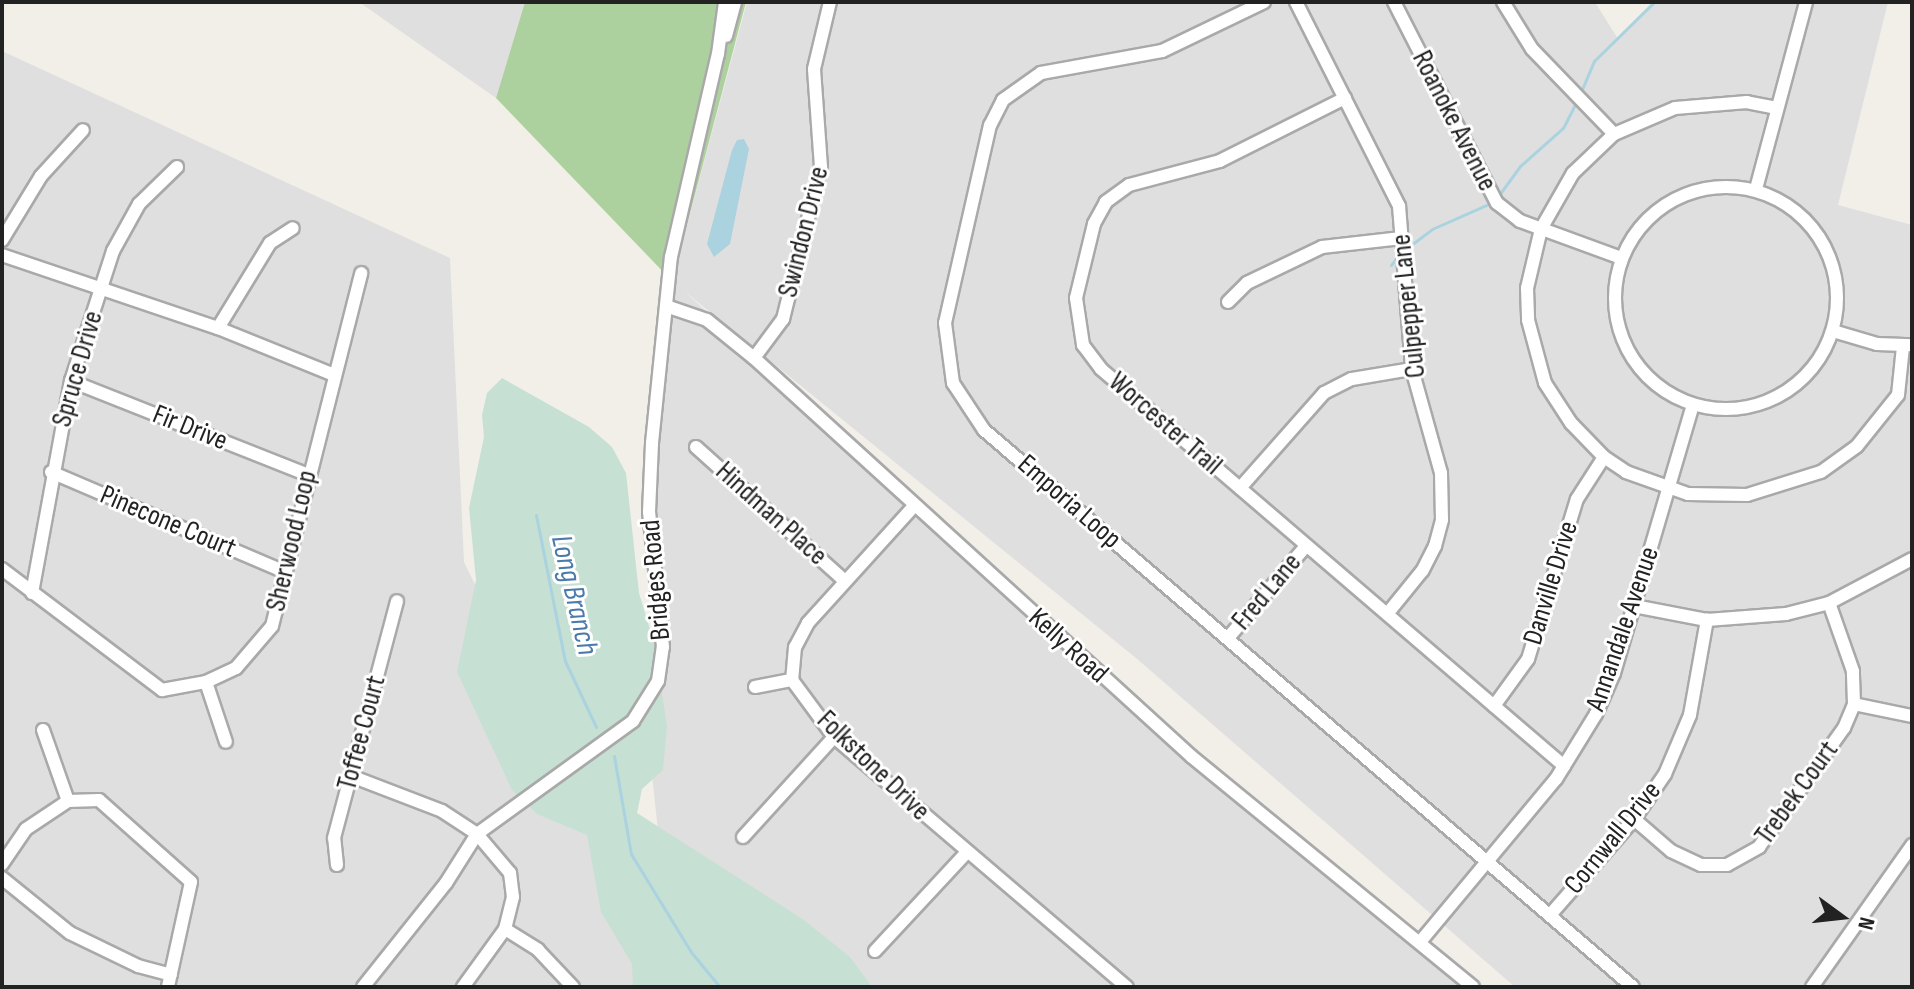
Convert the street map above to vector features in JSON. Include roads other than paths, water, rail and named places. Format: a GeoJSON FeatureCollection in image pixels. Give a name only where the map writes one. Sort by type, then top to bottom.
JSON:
{"type":"FeatureCollection","features":[{"type":"Feature","properties":{"kind":"street","name":"Bridges Road"},"geometry":{"type":"LineString","coordinates":[[718,54],[725,2]]}},
{"type":"Feature","properties":{"kind":"street","name":"Bridges Road"},"geometry":{"type":"LineString","coordinates":[[363,987],[437,895],[477,834],[633,721],[658,681],[663,647],[650,478],[666,306],[682,196],[718,54],[735,2]]}},
{"type":"Feature","properties":{"kind":"street","name":"Swindon Drive"},"geometry":{"type":"LineString","coordinates":[[754,358],[783,319],[821,167],[814,69],[830,2]]}},
{"type":"Feature","properties":{"kind":"street","name":"Emporia Loop"},"geometry":{"type":"LineString","coordinates":[[1264,2],[1162,51],[1046,72],[1008,95],[990,125],[944,331],[953,383],[975,420],[1633,987]]}},
{"type":"Feature","properties":{"kind":"street","name":"Culpepper Lane"},"geometry":{"type":"LineString","coordinates":[[1296,2],[1399,206],[1412,369],[1441,473],[1442,520],[1422,571],[1387,614]]}},
{"type":"Feature","properties":{"kind":"street","name":"Roanoke Avenue"},"geometry":{"type":"LineString","coordinates":[[1394,2],[1492,197],[1505,211],[1541,229],[1621,258]]}},
{"type":"Feature","properties":{"kind":"street"},"geometry":{"type":"LineString","coordinates":[[1503,2],[1532,49],[1614,134]]}},
{"type":"Feature","properties":{"kind":"street"},"geometry":{"type":"LineString","coordinates":[[1756,189],[1806,2]]}},
{"type":"Feature","properties":{"kind":"street","name":"Worcester Trail"},"geometry":{"type":"LineString","coordinates":[[1345,98],[1220,161],[1129,185],[1106,202],[1094,224],[1076,298],[1083,345],[1101,369],[1564,766]]}},
{"type":"Feature","properties":{"kind":"street"},"geometry":{"type":"LineString","coordinates":[[1777,108],[1747,102],[1695,104],[1655,115],[1614,134],[1573,173],[1541,229],[1527,288],[1535,353],[1559,408],[1604,457],[1668,488],[1708,497],[1747,495],[1821,472],[1857,446],[1890,408],[1901,381],[1907,346],[1833,331]]}},
{"type":"Feature","properties":{"kind":"street"},"geometry":{"type":"LineString","coordinates":[[2,240],[41,176],[83,130]]}},
{"type":"Feature","properties":{"kind":"street","name":"Spruce Drive"},"geometry":{"type":"LineString","coordinates":[[32,593],[51,472],[71,381],[113,251],[139,204],[177,167]]}},
{"type":"Feature","properties":{"kind":"street"},"geometry":{"type":"LineString","coordinates":[[1723,185],[1756,189],[1788,204],[1815,228],[1834,272],[1838,296],[1833,331],[1817,363],[1793,388],[1751,406],[1728,410],[1693,405],[1660,389],[1635,363],[1619,330],[1614,294],[1621,258],[1637,229],[1680,196],[1723,185]]}},
{"type":"Feature","properties":{"kind":"street"},"geometry":{"type":"LineString","coordinates":[[218,328],[270,243],[293,228]]}},
{"type":"Feature","properties":{"kind":"street"},"geometry":{"type":"LineString","coordinates":[[1228,302],[1247,283],[1322,247],[1401,238]]}},
{"type":"Feature","properties":{"kind":"street"},"geometry":{"type":"LineString","coordinates":[[2,255],[218,328],[332,374]]}},
{"type":"Feature","properties":{"kind":"street","name":"Sherwood Loop"},"geometry":{"type":"LineString","coordinates":[[2,569],[162,690],[206,682],[236,668],[272,626],[332,374],[361,273]]}},
{"type":"Feature","properties":{"kind":"street","name":"Kelly Road"},"geometry":{"type":"LineString","coordinates":[[666,306],[707,320],[754,358],[1192,757],[1473,987]]}},
{"type":"Feature","properties":{"kind":"street"},"geometry":{"type":"LineString","coordinates":[[1240,488],[1324,393],[1352,379],[1412,369]]}},
{"type":"Feature","properties":{"kind":"street","name":"Fir Drive"},"geometry":{"type":"LineString","coordinates":[[71,381],[308,475]]}},
{"type":"Feature","properties":{"kind":"street","name":"Annandale Avenue"},"geometry":{"type":"LineString","coordinates":[[1420,942],[1564,766],[1603,701],[1693,405]]}},
{"type":"Feature","properties":{"kind":"street","name":"Hindman Place"},"geometry":{"type":"LineString","coordinates":[[696,447],[845,581]]}},
{"type":"Feature","properties":{"kind":"street","name":"Danville Drive"},"geometry":{"type":"LineString","coordinates":[[1494,706],[1528,659],[1577,499],[1604,457]]}},
{"type":"Feature","properties":{"kind":"street","name":"Pinecone Court"},"geometry":{"type":"LineString","coordinates":[[51,472],[285,572]]}},
{"type":"Feature","properties":{"kind":"street"},"geometry":{"type":"LineString","coordinates":[[755,687],[792,680],[795,647],[808,623],[914,506]]}},
{"type":"Feature","properties":{"kind":"street","name":"Fred Lane"},"geometry":{"type":"LineString","coordinates":[[1228,638],[1306,546]]}},
{"type":"Feature","properties":{"kind":"street"},"geometry":{"type":"LineString","coordinates":[[1634,606],[1707,620],[1771,616],[1829,603],[1912,559]]}},
{"type":"Feature","properties":{"kind":"street","name":"Toffee Court"},"geometry":{"type":"LineString","coordinates":[[337,865],[334,838],[397,601]]}},
{"type":"Feature","properties":{"kind":"street"},"geometry":{"type":"LineString","coordinates":[[1829,603],[1853,671],[1854,704],[1912,716]]}},
{"type":"Feature","properties":{"kind":"street","name":"Cornwall Drive"},"geometry":{"type":"LineString","coordinates":[[1550,915],[1634,819],[1665,774],[1685,730],[1707,620]]}},
{"type":"Feature","properties":{"kind":"street","name":"Folkstone Drive"},"geometry":{"type":"LineString","coordinates":[[792,680],[834,737],[965,854],[1127,987]]}},
{"type":"Feature","properties":{"kind":"street"},"geometry":{"type":"LineString","coordinates":[[206,682],[226,742]]}},
{"type":"Feature","properties":{"kind":"street","name":"Trebek Court"},"geometry":{"type":"LineString","coordinates":[[1634,819],[1671,851],[1692,862],[1720,867],[1745,858],[1769,836],[1844,728],[1854,704]]}},
{"type":"Feature","properties":{"kind":"street"},"geometry":{"type":"LineString","coordinates":[[43,730],[68,801]]}},
{"type":"Feature","properties":{"kind":"street"},"geometry":{"type":"LineString","coordinates":[[743,837],[834,737]]}},
{"type":"Feature","properties":{"kind":"street"},"geometry":{"type":"LineString","coordinates":[[351,776],[414,797],[477,834],[510,873],[513,897],[505,929],[463,987]]}},
{"type":"Feature","properties":{"kind":"street"},"geometry":{"type":"LineString","coordinates":[[2,864],[26,829],[68,801],[99,800],[191,882],[170,981],[70,933],[2,878]]}},
{"type":"Feature","properties":{"kind":"street"},"geometry":{"type":"LineString","coordinates":[[1812,987],[1912,845]]}},
{"type":"Feature","properties":{"kind":"street"},"geometry":{"type":"LineString","coordinates":[[875,951],[965,854]]}},
{"type":"Feature","properties":{"kind":"street"},"geometry":{"type":"LineString","coordinates":[[505,929],[538,950],[573,987]]}},
{"type":"Feature","properties":{"kind":"water"},"geometry":{"type":"Polygon","coordinates":[[[744,139],[749,149],[730,244],[714,257],[707,244],[732,150],[737,140],[744,139]]]}},
{"type":"Feature","properties":{"kind":"waterway"},"geometry":{"type":"LineString","coordinates":[[1580,94],[1594,61],[1654,2]]}},
{"type":"Feature","properties":{"kind":"waterway"},"geometry":{"type":"LineString","coordinates":[[1499,195],[1520,166],[1563,128],[1577,101]]}},
{"type":"Feature","properties":{"kind":"waterway"},"geometry":{"type":"LineString","coordinates":[[1407,248],[1432,229],[1491,203]]}},
{"type":"Feature","properties":{"kind":"waterway"},"geometry":{"type":"LineString","coordinates":[[1391,265],[1398,256]]}},
{"type":"Feature","properties":{"kind":"waterway","name":"Long Branch"},"geometry":{"type":"LineString","coordinates":[[536,515],[565,661],[596,727]]}},
{"type":"Feature","properties":{"kind":"waterway","name":"Long Branch"},"geometry":{"type":"LineString","coordinates":[[614,756],[631,854],[691,952],[720,987]]}}]}
